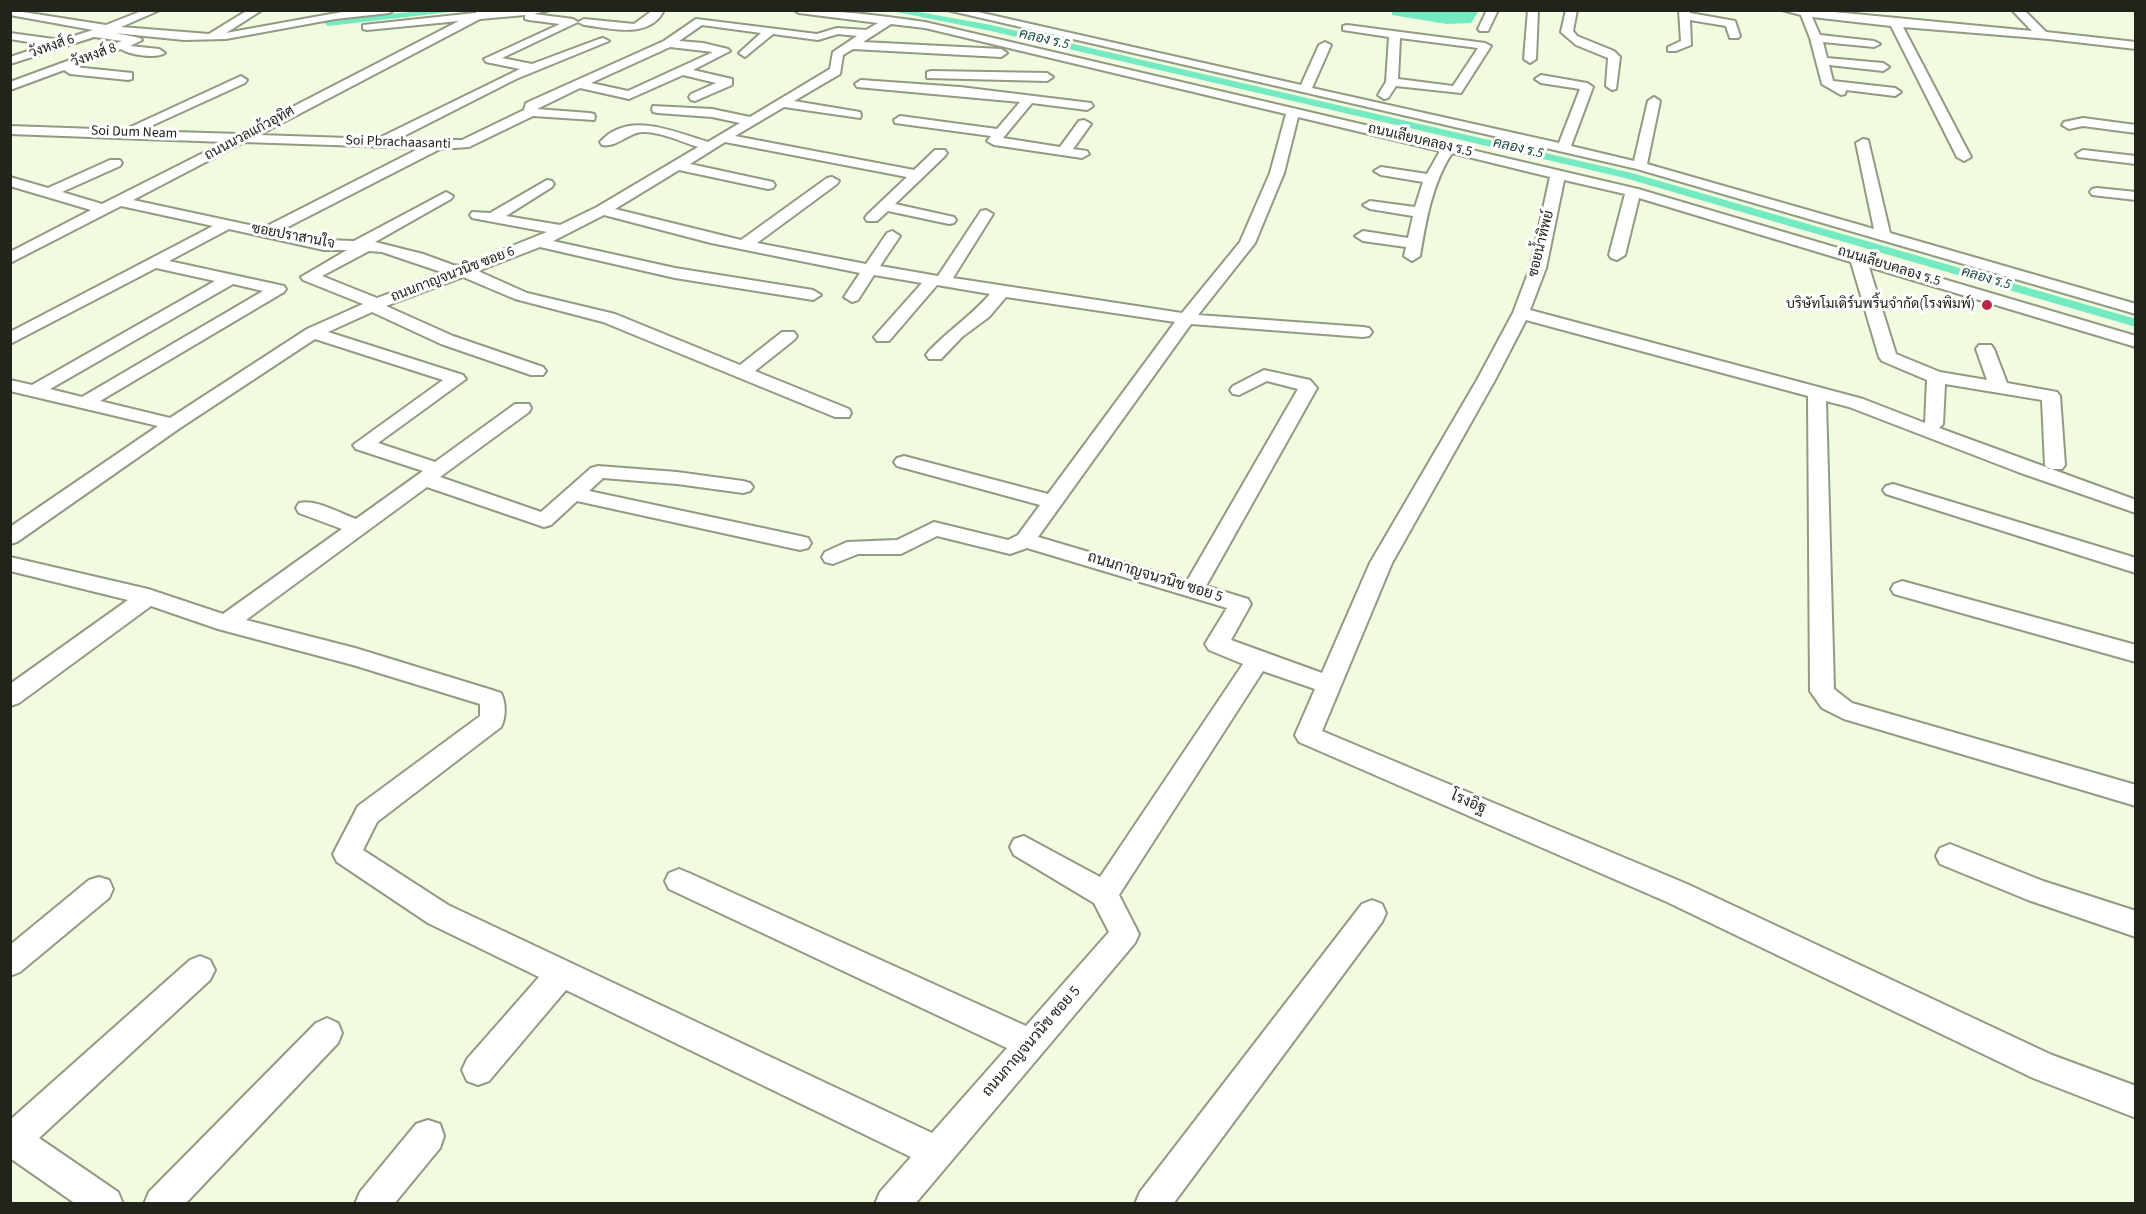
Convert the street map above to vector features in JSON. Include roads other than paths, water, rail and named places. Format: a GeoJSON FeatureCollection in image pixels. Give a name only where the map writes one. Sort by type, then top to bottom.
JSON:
{"type":"FeatureCollection","features":[{"type":"Feature","properties":{"kind":"street"},"geometry":{"type":"LineString","coordinates":[[105,29],[155,10]]}},
{"type":"Feature","properties":{"kind":"street"},"geometry":{"type":"LineString","coordinates":[[211,37],[257,10]]}},
{"type":"Feature","properties":{"kind":"street"},"geometry":{"type":"LineString","coordinates":[[10,12],[105,29],[161,36],[211,37],[286,28],[336,16],[389,10]]}},
{"type":"Feature","properties":{"kind":"street","name":"ถนนนวลแก้วอุทิศ"},"geometry":{"type":"LineString","coordinates":[[10,258],[121,202],[239,132],[388,63],[490,10]]}},
{"type":"Feature","properties":{"kind":"street"},"geometry":{"type":"LineString","coordinates":[[360,28],[545,10]]}},
{"type":"Feature","properties":{"kind":"street"},"geometry":{"type":"LineString","coordinates":[[584,22],[636,28],[658,14],[659,10]]}},
{"type":"Feature","properties":{"kind":"street"},"geometry":{"type":"LineString","coordinates":[[579,84],[668,43],[716,10]]}},
{"type":"Feature","properties":{"kind":"street","name":"ถนนเลียบคลอง ร.5"},"geometry":{"type":"LineString","coordinates":[[799,10],[925,25],[1633,192],[2136,342]]}},
{"type":"Feature","properties":{"kind":"street","name":"ถนนเลียบคลอง ร.5"},"geometry":{"type":"LineString","coordinates":[[952,10],[1640,166],[2136,309]]}},
{"type":"Feature","properties":{"kind":"street"},"geometry":{"type":"LineString","coordinates":[[1005,22],[1021,10]]}},
{"type":"Feature","properties":{"kind":"street"},"geometry":{"type":"LineString","coordinates":[[1484,29],[1492,10]]}},
{"type":"Feature","properties":{"kind":"street"},"geometry":{"type":"LineString","coordinates":[[1787,10],[1845,14],[1896,24],[2043,35],[2136,46]]}},
{"type":"Feature","properties":{"kind":"street"},"geometry":{"type":"LineString","coordinates":[[2017,10],[2043,35]]}},
{"type":"Feature","properties":{"kind":"street"},"geometry":{"type":"LineString","coordinates":[[1530,59],[1532,11]]}},
{"type":"Feature","properties":{"kind":"street"},"geometry":{"type":"LineString","coordinates":[[1805,13],[1816,38],[1828,84],[1841,91]]}},
{"type":"Feature","properties":{"kind":"street"},"geometry":{"type":"LineString","coordinates":[[1567,14],[1567,32],[1578,44],[1607,52],[1614,57],[1612,86]]}},
{"type":"Feature","properties":{"kind":"street"},"geometry":{"type":"LineString","coordinates":[[1672,49],[1687,43],[1684,14],[1731,23],[1734,36]]}},
{"type":"Feature","properties":{"kind":"street"},"geometry":{"type":"LineString","coordinates":[[507,15],[573,22],[490,59],[536,68]]}},
{"type":"Feature","properties":{"kind":"street"},"geometry":{"type":"LineString","coordinates":[[1952,17],[1968,29]]}},
{"type":"Feature","properties":{"kind":"street"},"geometry":{"type":"LineString","coordinates":[[700,21],[818,37],[837,31],[869,34]]}},
{"type":"Feature","properties":{"kind":"street"},"geometry":{"type":"LineString","coordinates":[[890,21],[837,54],[855,74],[960,91],[1087,106]]}},
{"type":"Feature","properties":{"kind":"street"},"geometry":{"type":"LineString","coordinates":[[1896,24],[1965,157]]}},
{"type":"Feature","properties":{"kind":"street"},"geometry":{"type":"LineString","coordinates":[[286,28],[325,30]]}},
{"type":"Feature","properties":{"kind":"street"},"geometry":{"type":"LineString","coordinates":[[1347,28],[1485,46],[1457,90],[1392,82]]}},
{"type":"Feature","properties":{"kind":"street"},"geometry":{"type":"LineString","coordinates":[[745,53],[771,30]]}},
{"type":"Feature","properties":{"kind":"street","name":"วังหงส์ 6"},"geometry":{"type":"LineString","coordinates":[[10,61],[93,33]]}},
{"type":"Feature","properties":{"kind":"street","name":"วังหงส์ 8"},"geometry":{"type":"LineString","coordinates":[[10,86],[136,40],[93,33]]}},
{"type":"Feature","properties":{"kind":"street"},"geometry":{"type":"LineString","coordinates":[[1377,106],[1392,82],[1395,35]]}},
{"type":"Feature","properties":{"kind":"street"},"geometry":{"type":"LineString","coordinates":[[10,36],[61,44]]}},
{"type":"Feature","properties":{"kind":"street"},"geometry":{"type":"LineString","coordinates":[[10,93],[161,36]]}},
{"type":"Feature","properties":{"kind":"street"},"geometry":{"type":"LineString","coordinates":[[1816,38],[1874,44]]}},
{"type":"Feature","properties":{"kind":"street"},"geometry":{"type":"LineString","coordinates":[[380,142],[512,76],[603,41]]}},
{"type":"Feature","properties":{"kind":"street"},"geometry":{"type":"LineString","coordinates":[[579,84],[628,95],[724,51],[703,46],[668,43]]}},
{"type":"Feature","properties":{"kind":"street"},"geometry":{"type":"LineString","coordinates":[[756,43],[777,46]]}},
{"type":"Feature","properties":{"kind":"street"},"geometry":{"type":"LineString","coordinates":[[851,45],[1006,53],[1035,50]]}},
{"type":"Feature","properties":{"kind":"street"},"geometry":{"type":"LineString","coordinates":[[1305,90],[1325,45]]}},
{"type":"Feature","properties":{"kind":"street"},"geometry":{"type":"LineString","coordinates":[[128,49],[159,53]]}},
{"type":"Feature","properties":{"kind":"street"},"geometry":{"type":"LineString","coordinates":[[1822,60],[1883,67]]}},
{"type":"Feature","properties":{"kind":"street"},"geometry":{"type":"LineString","coordinates":[[355,64],[374,61],[388,63]]}},
{"type":"Feature","properties":{"kind":"street"},"geometry":{"type":"LineString","coordinates":[[70,70],[128,76]]}},
{"type":"Feature","properties":{"kind":"street"},"geometry":{"type":"LineString","coordinates":[[1904,70],[1922,72]]}},
{"type":"Feature","properties":{"kind":"street"},"geometry":{"type":"LineString","coordinates":[[682,71],[728,82],[695,97]]}},
{"type":"Feature","properties":{"kind":"street"},"geometry":{"type":"LineString","coordinates":[[855,74],[909,74],[1049,81],[1034,100],[993,139],[999,143],[1082,154]]}},
{"type":"Feature","properties":{"kind":"street"},"geometry":{"type":"LineString","coordinates":[[838,113],[853,95],[855,74]]}},
{"type":"Feature","properties":{"kind":"street","name":"ถนนกาญจนวนิช ซอย 6"},"geometry":{"type":"LineString","coordinates":[[10,537],[173,424],[313,333],[375,305],[539,242],[602,210],[782,103],[855,74]]}},
{"type":"Feature","properties":{"kind":"street"},"geometry":{"type":"LineString","coordinates":[[1536,95],[1544,75],[1587,87],[1564,147]]}},
{"type":"Feature","properties":{"kind":"street"},"geometry":{"type":"LineString","coordinates":[[127,132],[241,80]]}},
{"type":"Feature","properties":{"kind":"street","name":"Soi Pbrachaasanti"},"geometry":{"type":"LineString","coordinates":[[258,138],[464,144],[531,112],[530,106],[579,84]]}},
{"type":"Feature","properties":{"kind":"street"},"geometry":{"type":"LineString","coordinates":[[1828,84],[1895,93]]}},
{"type":"Feature","properties":{"kind":"street"},"geometry":{"type":"LineString","coordinates":[[929,124],[960,91]]}},
{"type":"Feature","properties":{"kind":"street"},"geometry":{"type":"LineString","coordinates":[[1640,166],[1654,101]]}},
{"type":"Feature","properties":{"kind":"street"},"geometry":{"type":"LineString","coordinates":[[782,103],[855,116]]}},
{"type":"Feature","properties":{"kind":"street"},"geometry":{"type":"LineString","coordinates":[[658,109],[712,113],[750,121]]}},
{"type":"Feature","properties":{"kind":"street"},"geometry":{"type":"LineString","coordinates":[[833,557],[855,547],[901,547],[934,529],[1010,547],[1025,540],[1186,319],[1247,243],[1277,172],[1293,111]]}},
{"type":"Feature","properties":{"kind":"street"},"geometry":{"type":"LineString","coordinates":[[531,112],[589,117]]}},
{"type":"Feature","properties":{"kind":"street"},"geometry":{"type":"LineString","coordinates":[[900,120],[999,133]]}},
{"type":"Feature","properties":{"kind":"street"},"geometry":{"type":"LineString","coordinates":[[2069,125],[2083,122],[2108,130],[2136,129]]}},
{"type":"Feature","properties":{"kind":"street"},"geometry":{"type":"LineString","coordinates":[[1064,151],[1084,124]]}},
{"type":"Feature","properties":{"kind":"street"},"geometry":{"type":"LineString","coordinates":[[607,142],[629,129],[643,128],[916,175]]}},
{"type":"Feature","properties":{"kind":"street","name":"Soi Dum Neam"},"geometry":{"type":"LineString","coordinates":[[10,130],[218,136],[239,132],[258,138]]}},
{"type":"Feature","properties":{"kind":"street"},"geometry":{"type":"LineString","coordinates":[[1863,143],[1883,235]]}},
{"type":"Feature","properties":{"kind":"street"},"geometry":{"type":"LineString","coordinates":[[266,232],[437,145]]}},
{"type":"Feature","properties":{"kind":"street"},"geometry":{"type":"LineString","coordinates":[[1363,236],[1413,250],[1432,179],[1440,160],[1449,147]]}},
{"type":"Feature","properties":{"kind":"street"},"geometry":{"type":"LineString","coordinates":[[872,218],[940,153]]}},
{"type":"Feature","properties":{"kind":"street"},"geometry":{"type":"LineString","coordinates":[[2083,154],[2136,160]]}},
{"type":"Feature","properties":{"kind":"street"},"geometry":{"type":"LineString","coordinates":[[49,193],[116,162]]}},
{"type":"Feature","properties":{"kind":"street"},"geometry":{"type":"LineString","coordinates":[[676,165],[768,184]]}},
{"type":"Feature","properties":{"kind":"street"},"geometry":{"type":"LineString","coordinates":[[1381,171],[1432,179]]}},
{"type":"Feature","properties":{"kind":"street","name":"ซอยน้ำทิพย์"},"geometry":{"type":"LineString","coordinates":[[1329,685],[1381,563],[1486,380],[1521,313],[1538,268],[1558,174]]}},
{"type":"Feature","properties":{"kind":"street"},"geometry":{"type":"LineString","coordinates":[[10,181],[105,210]]}},
{"type":"Feature","properties":{"kind":"street"},"geometry":{"type":"LineString","coordinates":[[744,245],[832,182]]}},
{"type":"Feature","properties":{"kind":"street"},"geometry":{"type":"LineString","coordinates":[[493,217],[547,184]]}},
{"type":"Feature","properties":{"kind":"street"},"geometry":{"type":"LineString","coordinates":[[1617,255],[1633,192]]}},
{"type":"Feature","properties":{"kind":"street"},"geometry":{"type":"LineString","coordinates":[[2097,192],[2136,196]]}},
{"type":"Feature","properties":{"kind":"street"},"geometry":{"type":"LineString","coordinates":[[446,196],[309,278],[375,305],[447,340],[537,371]]}},
{"type":"Feature","properties":{"kind":"street","name":"ซอยปราสานใจ"},"geometry":{"type":"LineString","coordinates":[[121,202],[324,245],[383,247],[451,270],[464,271],[521,296],[609,318],[842,413]]}},
{"type":"Feature","properties":{"kind":"street"},"geometry":{"type":"LineString","coordinates":[[1370,205],[1422,213]]}},
{"type":"Feature","properties":{"kind":"street"},"geometry":{"type":"LineString","coordinates":[[884,206],[949,220]]}},
{"type":"Feature","properties":{"kind":"street"},"geometry":{"type":"LineString","coordinates":[[602,210],[744,245],[1002,291],[1186,319],[1363,332]]}},
{"type":"Feature","properties":{"kind":"street"},"geometry":{"type":"LineString","coordinates":[[883,337],[938,280],[986,214]]}},
{"type":"Feature","properties":{"kind":"street"},"geometry":{"type":"LineString","coordinates":[[477,215],[561,230]]}},
{"type":"Feature","properties":{"kind":"street"},"geometry":{"type":"LineString","coordinates":[[10,339],[228,224]]}},
{"type":"Feature","properties":{"kind":"street"},"geometry":{"type":"LineString","coordinates":[[852,297],[892,236]]}},
{"type":"Feature","properties":{"kind":"street"},"geometry":{"type":"LineString","coordinates":[[10,238],[36,246]]}},
{"type":"Feature","properties":{"kind":"street"},"geometry":{"type":"LineString","coordinates":[[539,242],[675,273],[813,295]]}},
{"type":"Feature","properties":{"kind":"street"},"geometry":{"type":"LineString","coordinates":[[1858,258],[1888,357],[1936,376],[2051,396],[2055,465]]}},
{"type":"Feature","properties":{"kind":"street"},"geometry":{"type":"LineString","coordinates":[[84,403],[278,289],[154,263]]}},
{"type":"Feature","properties":{"kind":"street"},"geometry":{"type":"LineString","coordinates":[[34,391],[230,279]]}},
{"type":"Feature","properties":{"kind":"street"},"geometry":{"type":"LineString","coordinates":[[935,354],[956,333],[983,313],[1002,291]]}},
{"type":"Feature","properties":{"kind":"street"},"geometry":{"type":"LineString","coordinates":[[1521,313],[1817,392],[1889,414],[2025,468],[2136,507]]}},
{"type":"Feature","properties":{"kind":"street"},"geometry":{"type":"LineString","coordinates":[[313,333],[457,379],[363,445],[544,520],[598,472],[677,478],[743,488]]}},
{"type":"Feature","properties":{"kind":"street"},"geometry":{"type":"LineString","coordinates":[[741,373],[788,336]]}},
{"type":"Feature","properties":{"kind":"street"},"geometry":{"type":"LineString","coordinates":[[1985,349],[1999,387]]}},
{"type":"Feature","properties":{"kind":"street"},"geometry":{"type":"LineString","coordinates":[[1193,590],[1308,388],[1304,384],[1264,375],[1239,390]]}},
{"type":"Feature","properties":{"kind":"street"},"geometry":{"type":"LineString","coordinates":[[1934,424],[1936,376]]}},
{"type":"Feature","properties":{"kind":"street"},"geometry":{"type":"LineString","coordinates":[[10,385],[173,424]]}},
{"type":"Feature","properties":{"kind":"street"},"geometry":{"type":"LineString","coordinates":[[1817,392],[1822,691],[1826,697],[1844,710],[2136,796]]}},
{"type":"Feature","properties":{"kind":"street"},"geometry":{"type":"LineString","coordinates":[[226,623],[522,408]]}},
{"type":"Feature","properties":{"kind":"street"},"geometry":{"type":"LineString","coordinates":[[904,462],[1053,502]]}},
{"type":"Feature","properties":{"kind":"street"},"geometry":{"type":"LineString","coordinates":[[1893,490],[2136,566]]}},
{"type":"Feature","properties":{"kind":"street"},"geometry":{"type":"LineString","coordinates":[[573,494],[800,543]]}},
{"type":"Feature","properties":{"kind":"street"},"geometry":{"type":"LineString","coordinates":[[306,508],[358,527]]}},
{"type":"Feature","properties":{"kind":"street","name":"ถนนกาญจนวนิช ซอย 5"},"geometry":{"type":"LineString","coordinates":[[1025,540],[1240,604],[1217,644],[1258,660]]}},
{"type":"Feature","properties":{"kind":"street"},"geometry":{"type":"LineString","coordinates":[[10,564],[148,597],[226,623],[355,657],[492,699],[492,720],[367,814],[347,854],[438,914],[937,1152]]}},
{"type":"Feature","properties":{"kind":"street"},"geometry":{"type":"LineString","coordinates":[[1902,589],[2136,654]]}},
{"type":"Feature","properties":{"kind":"street"},"geometry":{"type":"LineString","coordinates":[[10,697],[148,597]]}},
{"type":"Feature","properties":{"kind":"street"},"geometry":{"type":"LineString","coordinates":[[1024,847],[1104,894],[1258,660],[1329,685]]}},
{"type":"Feature","properties":{"kind":"street","name":"โรงอิฐ"},"geometry":{"type":"LineString","coordinates":[[1329,685],[1308,735],[1677,893],[2044,1067],[2136,1102]]}},
{"type":"Feature","properties":{"kind":"street"},"geometry":{"type":"LineString","coordinates":[[1950,856],[2038,891],[2136,924]]}},
{"type":"Feature","properties":{"kind":"street"},"geometry":{"type":"LineString","coordinates":[[679,881],[1032,1044]]}},
{"type":"Feature","properties":{"kind":"street"},"geometry":{"type":"LineString","coordinates":[[10,963],[99,889]]}},
{"type":"Feature","properties":{"kind":"street","name":"ถนนกาญจนวนิช ซอย 5"},"geometry":{"type":"LineString","coordinates":[[892,1203],[1125,934],[1104,894]]}},
{"type":"Feature","properties":{"kind":"street"},"geometry":{"type":"LineString","coordinates":[[1152,1203],[1372,913]]}},
{"type":"Feature","properties":{"kind":"street"},"geometry":{"type":"LineString","coordinates":[[106,1203],[12,1140],[200,970]]}},
{"type":"Feature","properties":{"kind":"street"},"geometry":{"type":"LineString","coordinates":[[478,1070],[561,974]]}},
{"type":"Feature","properties":{"kind":"street"},"geometry":{"type":"LineString","coordinates":[[161,1203],[327,1033]]}},
{"type":"Feature","properties":{"kind":"street"},"geometry":{"type":"LineString","coordinates":[[372,1203],[428,1136]]}},
{"type":"Feature","properties":{"kind":"waterway","name":"คลอง ร.5"},"geometry":{"type":"LineString","coordinates":[[328,23],[463,10]]}},
{"type":"Feature","properties":{"kind":"waterway","name":"คลอง ร.5"},"geometry":{"type":"LineString","coordinates":[[891,10],[991,28],[1628,175],[2136,323]]}},
{"type":"Feature","properties":{"kind":"place","name":"บริษัทโมเดิร์นพริ้นจำกัด(โรงพิมพ์)"},"geometry":{"type":"Point","coordinates":[1987,305]}}]}
